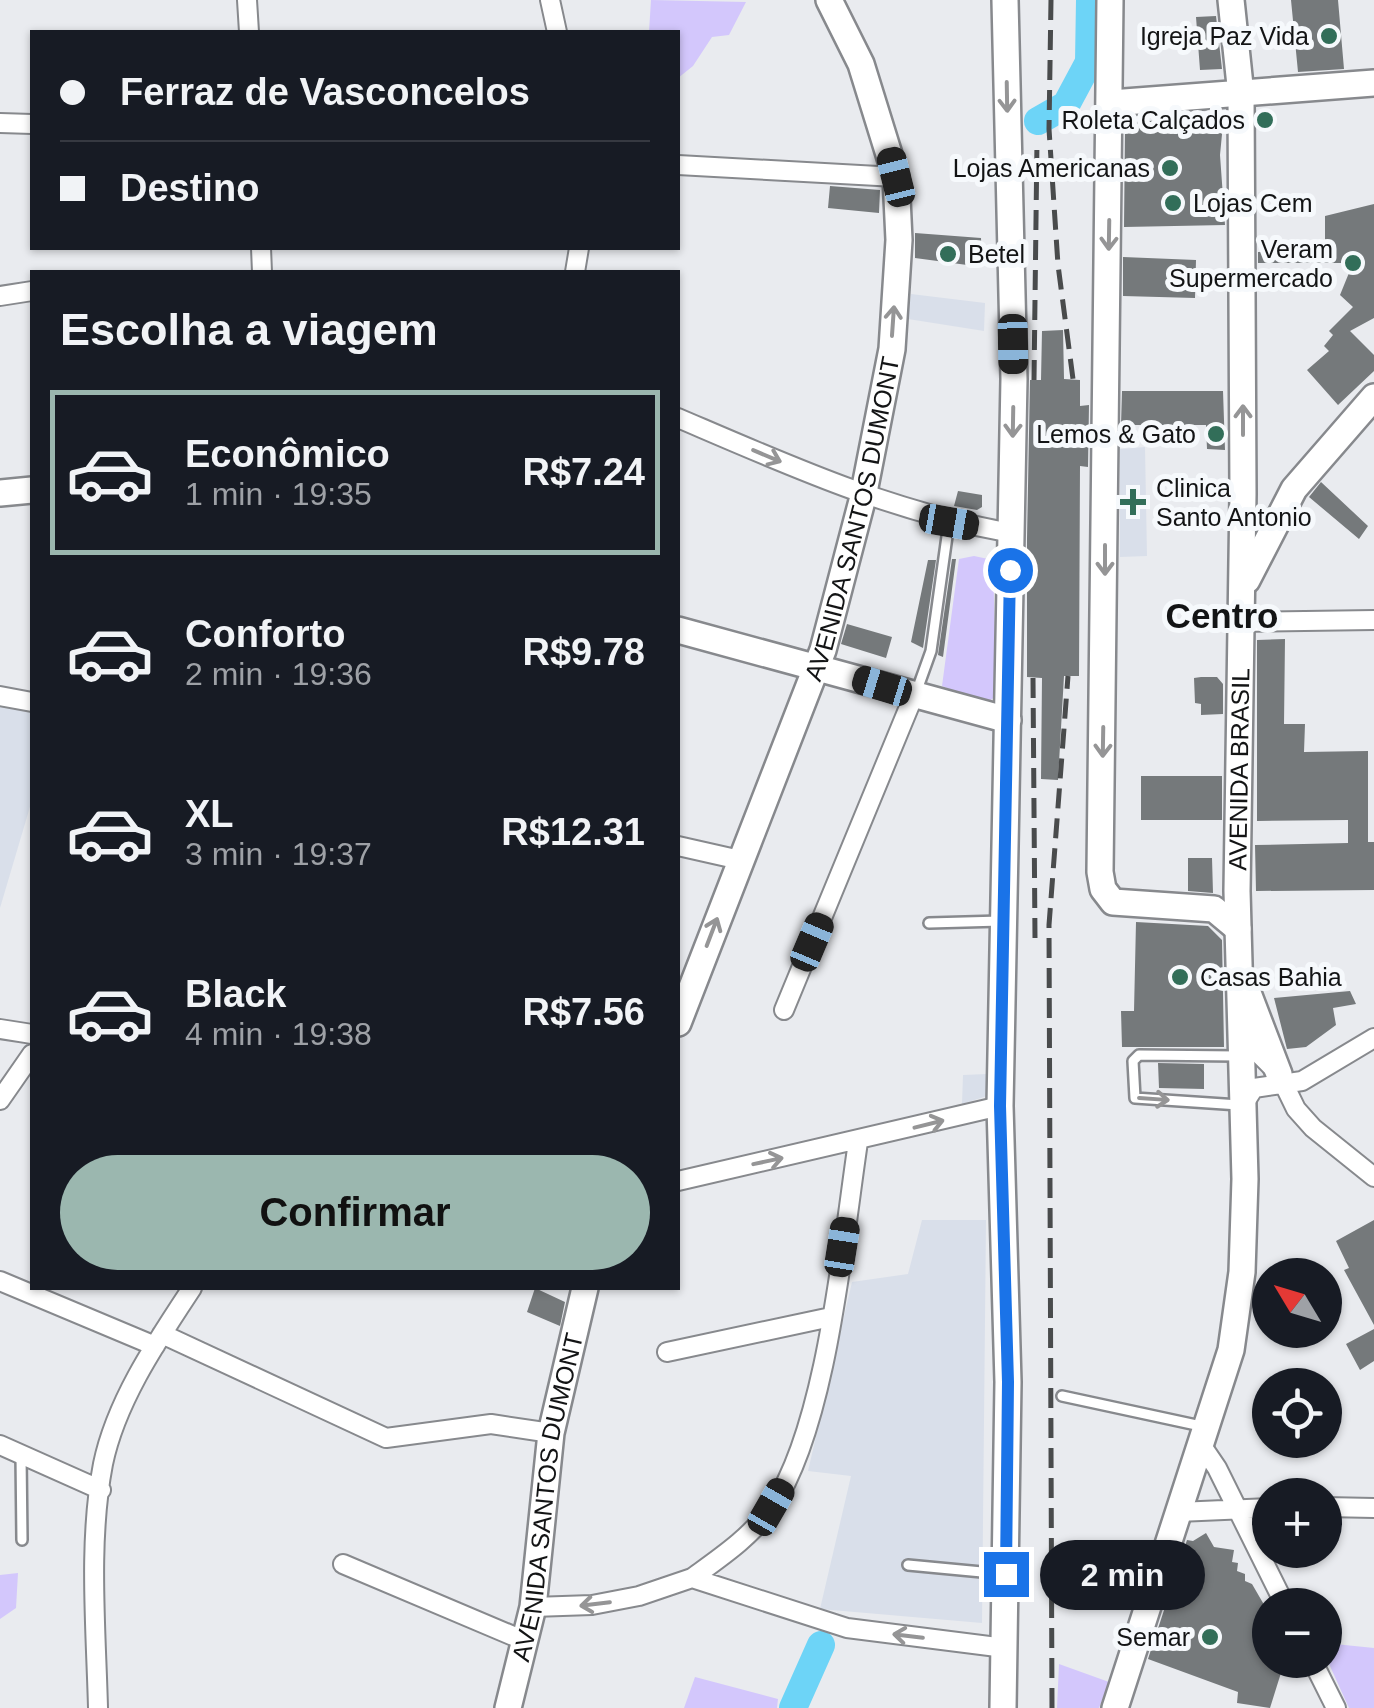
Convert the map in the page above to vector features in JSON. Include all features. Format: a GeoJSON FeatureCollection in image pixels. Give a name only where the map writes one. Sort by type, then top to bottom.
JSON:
{"type":"FeatureCollection","features":[{"type":"Feature","properties":{"kind":"main road","name":"AVENIDA SANTOS DUMONT"},"geometry":{"type":"LineString","coordinates":[[680,1018],[817,666],[863,497],[892,349],[899,240],[896,177],[861,64],[828,0]]}},
{"type":"Feature","properties":{"kind":"main road"},"geometry":{"type":"LineString","coordinates":[[1002,1708],[1008,1382],[1000,1106],[1014,379],[1005,0]]}},
{"type":"Feature","properties":{"kind":"main road"},"geometry":{"type":"LineString","coordinates":[[1110,0],[1100,872],[1107,897],[1122,906],[1214,909],[1238,929]]}},
{"type":"Feature","properties":{"kind":"main road"},"geometry":{"type":"LineString","coordinates":[[1228,96],[1232,0]]}},
{"type":"Feature","properties":{"kind":"main road"},"geometry":{"type":"LineString","coordinates":[[1111,103],[1374,84]]}},
{"type":"Feature","properties":{"kind":"main road","name":"AVENIDA BRASIL"},"geometry":{"type":"LineString","coordinates":[[1115,1708],[1222,1372],[1219,1332],[1246,1179],[1237,891],[1241,122],[1228,96]]}},
{"type":"Feature","properties":{"kind":"main road"},"geometry":{"type":"LineString","coordinates":[[1240,594],[1294,488],[1374,397]]}},
{"type":"Feature","properties":{"kind":"main road"},"geometry":{"type":"LineString","coordinates":[[0,493],[30,490]]}},
{"type":"Feature","properties":{"kind":"main road"},"geometry":{"type":"LineString","coordinates":[[680,631],[1008,720]]}},
{"type":"Feature","properties":{"kind":"main road"},"geometry":{"type":"LineString","coordinates":[[1214,909],[1237,891]]}},
{"type":"Feature","properties":{"kind":"main road"},"geometry":{"type":"LineString","coordinates":[[1240,966],[1280,1080]]}},
{"type":"Feature","properties":{"kind":"main road","name":"AVENIDA SANTOS DUMONT"},"geometry":{"type":"LineString","coordinates":[[508,1708],[533,1608],[551,1433],[586,1290]]}},
{"type":"Feature","properties":{"kind":"street"},"geometry":{"type":"LineString","coordinates":[[247,0],[249,30]]}},
{"type":"Feature","properties":{"kind":"street"},"geometry":{"type":"LineString","coordinates":[[550,0],[557,30]]}},
{"type":"Feature","properties":{"kind":"street"},"geometry":{"type":"LineString","coordinates":[[0,123],[30,124]]}},
{"type":"Feature","properties":{"kind":"street"},"geometry":{"type":"LineString","coordinates":[[680,165],[896,177]]}},
{"type":"Feature","properties":{"kind":"street"},"geometry":{"type":"LineString","coordinates":[[0,296],[30,291]]}},
{"type":"Feature","properties":{"kind":"street"},"geometry":{"type":"LineString","coordinates":[[680,419],[863,497],[949,522],[1011,533]]}},
{"type":"Feature","properties":{"kind":"street"},"geometry":{"type":"LineString","coordinates":[[1240,622],[1374,620]]}},
{"type":"Feature","properties":{"kind":"street"},"geometry":{"type":"LineString","coordinates":[[0,696],[30,702]]}},
{"type":"Feature","properties":{"kind":"street"},"geometry":{"type":"LineString","coordinates":[[784,1010],[914,696]]}},
{"type":"Feature","properties":{"kind":"street"},"geometry":{"type":"LineString","coordinates":[[680,846],[740,860]]}},
{"type":"Feature","properties":{"kind":"street"},"geometry":{"type":"LineString","coordinates":[[0,1029],[30,1034]]}},
{"type":"Feature","properties":{"kind":"street"},"geometry":{"type":"LineString","coordinates":[[1242,1105],[1254,1088],[1280,1080],[1302,1081],[1374,1038]]}},
{"type":"Feature","properties":{"kind":"street"},"geometry":{"type":"LineString","coordinates":[[1240,1046],[1280,1080],[1313,1128],[1374,1176]]}},
{"type":"Feature","properties":{"kind":"street"},"geometry":{"type":"LineString","coordinates":[[0,1100],[30,1057]]}},
{"type":"Feature","properties":{"kind":"street"},"geometry":{"type":"LineString","coordinates":[[680,1181],[1000,1106]]}},
{"type":"Feature","properties":{"kind":"street"},"geometry":{"type":"LineString","coordinates":[[533,1608],[592,1606],[692,1578],[744,1540],[771,1507],[795,1466],[831,1318],[858,1142]]}},
{"type":"Feature","properties":{"kind":"street"},"geometry":{"type":"LineString","coordinates":[[0,1281],[158,1340],[386,1438],[491,1424],[551,1433]]}},
{"type":"Feature","properties":{"kind":"street"},"geometry":{"type":"LineString","coordinates":[[98,1708],[96,1580],[102,1490],[111,1436],[158,1340],[191,1290]]}},
{"type":"Feature","properties":{"kind":"street"},"geometry":{"type":"LineString","coordinates":[[667,1352],[831,1318]]}},
{"type":"Feature","properties":{"kind":"street"},"geometry":{"type":"LineString","coordinates":[[1202,1435],[1276,1588]]}},
{"type":"Feature","properties":{"kind":"street"},"geometry":{"type":"LineString","coordinates":[[0,1445],[102,1490]]}},
{"type":"Feature","properties":{"kind":"street"},"geometry":{"type":"LineString","coordinates":[[1342,1507],[1374,1508]]}},
{"type":"Feature","properties":{"kind":"street"},"geometry":{"type":"LineString","coordinates":[[1178,1512],[1252,1510]]}},
{"type":"Feature","properties":{"kind":"street"},"geometry":{"type":"LineString","coordinates":[[344,1564],[525,1641]]}},
{"type":"Feature","properties":{"kind":"street"},"geometry":{"type":"LineString","coordinates":[[692,1578],[846,1628],[1005,1648]]}},
{"type":"Feature","properties":{"kind":"street"},"geometry":{"type":"LineString","coordinates":[[1321,1678],[1336,1708]]}},
{"type":"Feature","properties":{"kind":"lane"},"geometry":{"type":"LineString","coordinates":[[914,696],[931,651],[949,522]]}},
{"type":"Feature","properties":{"kind":"lane"},"geometry":{"type":"LineString","coordinates":[[928,924],[1004,920]]}},
{"type":"Feature","properties":{"kind":"lane"},"geometry":{"type":"LineString","coordinates":[[1240,1046],[1140,1055],[1133,1060],[1132,1092],[1135,1098],[1242,1105]]}},
{"type":"Feature","properties":{"kind":"lane"},"geometry":{"type":"LineString","coordinates":[[1062,1396],[1202,1435]]}},
{"type":"Feature","properties":{"kind":"lane"},"geometry":{"type":"LineString","coordinates":[[21,1455],[22,1540]]}},
{"type":"Feature","properties":{"kind":"lane"},"geometry":{"type":"LineString","coordinates":[[908,1564],[1006,1574]]}},
{"type":"Feature","properties":{"kind":"shaded area"},"geometry":{"type":"Polygon","coordinates":[[[651,0],[746,2],[729,35],[712,37],[693,66],[680,76],[680,30],[649,30],[651,0]]]}},
{"type":"Feature","properties":{"kind":"shaded area"},"geometry":{"type":"Polygon","coordinates":[[[911,294],[985,303],[984,331],[908,319],[911,294]]]}},
{"type":"Feature","properties":{"kind":"shaded area","name":"Clinica Santo Antonio"},"geometry":{"type":"Polygon","coordinates":[[[1145,447],[1147,556],[1120,557],[1120,449],[1145,447]]]}},
{"type":"Feature","properties":{"kind":"shaded area"},"geometry":{"type":"Polygon","coordinates":[[[974,556],[993,560],[996,683],[995,697],[986,703],[942,686],[959,559],[974,556]]]}},
{"type":"Feature","properties":{"kind":"shaded area"},"geometry":{"type":"Polygon","coordinates":[[[0,702],[30,709],[30,807],[0,908],[0,702]]]}},
{"type":"Feature","properties":{"kind":"shaded area"},"geometry":{"type":"Polygon","coordinates":[[[987,1074],[987,1096],[962,1104],[963,1075],[987,1074]]]}},
{"type":"Feature","properties":{"kind":"shaded area"},"geometry":{"type":"Polygon","coordinates":[[[922,1220],[986,1220],[982,1623],[820,1609],[851,1476],[808,1471],[852,1282],[908,1274],[922,1220]]]}},
{"type":"Feature","properties":{"kind":"shaded area"},"geometry":{"type":"Polygon","coordinates":[[[18,1573],[16,1608],[0,1619],[0,1575],[18,1573]]]}},
{"type":"Feature","properties":{"kind":"shaded area"},"geometry":{"type":"Polygon","coordinates":[[[1342,1645],[1374,1648],[1374,1708],[1349,1708],[1335,1678],[1342,1678],[1342,1645]]]}},
{"type":"Feature","properties":{"kind":"shaded area"},"geometry":{"type":"Polygon","coordinates":[[[1059,1664],[1109,1682],[1099,1708],[1057,1708],[1059,1664]]]}},
{"type":"Feature","properties":{"kind":"shaded area"},"geometry":{"type":"Polygon","coordinates":[[[695,1677],[778,1699],[777,1708],[684,1708],[695,1677]]]}},
{"type":"Feature","properties":{"kind":"building"},"geometry":{"type":"Polygon","coordinates":[[[1291,0],[1338,0],[1344,69],[1298,72],[1291,0]]]}},
{"type":"Feature","properties":{"kind":"building"},"geometry":{"type":"Polygon","coordinates":[[[1216,16],[1222,69],[1200,70],[1196,17],[1216,16]]]}},
{"type":"Feature","properties":{"kind":"building"},"geometry":{"type":"Polygon","coordinates":[[[1212,117],[1223,124],[1220,155],[1225,225],[1124,227],[1125,130],[1132,122],[1212,117]]]}},
{"type":"Feature","properties":{"kind":"building"},"geometry":{"type":"Polygon","coordinates":[[[830,186],[880,190],[879,213],[828,208],[830,186]]]}},
{"type":"Feature","properties":{"kind":"building"},"geometry":{"type":"Polygon","coordinates":[[[1374,204],[1374,318],[1350,331],[1374,355],[1374,371],[1338,405],[1307,370],[1329,351],[1324,346],[1333,335],[1329,331],[1353,307],[1340,295],[1353,263],[1258,263],[1258,252],[1318,250],[1325,241],[1325,216],[1374,204]]]}},
{"type":"Feature","properties":{"kind":"building","name":"Betel"},"geometry":{"type":"Polygon","coordinates":[[[915,233],[981,238],[982,267],[915,258],[915,233]]]}},
{"type":"Feature","properties":{"kind":"building"},"geometry":{"type":"Polygon","coordinates":[[[1123,257],[1196,260],[1195,298],[1123,296],[1123,257]]]}},
{"type":"Feature","properties":{"kind":"building"},"geometry":{"type":"Polygon","coordinates":[[[1063,330],[1064,379],[1080,380],[1080,406],[1089,405],[1088,467],[1080,466],[1079,676],[1064,676],[1058,780],[1041,779],[1042,678],[1027,677],[1027,539],[1030,380],[1041,380],[1042,331],[1063,330]]]}},
{"type":"Feature","properties":{"kind":"building"},"geometry":{"type":"Polygon","coordinates":[[[1122,391],[1223,391],[1225,450],[1207,449],[1206,425],[1121,425],[1122,391]]]}},
{"type":"Feature","properties":{"kind":"building"},"geometry":{"type":"Polygon","coordinates":[[[1321,482],[1368,526],[1359,539],[1309,497],[1321,482]]]}},
{"type":"Feature","properties":{"kind":"building"},"geometry":{"type":"Polygon","coordinates":[[[958,491],[982,495],[982,507],[977,510],[954,506],[958,491]]]}},
{"type":"Feature","properties":{"kind":"building"},"geometry":{"type":"Polygon","coordinates":[[[952,559],[956,559],[943,657],[938,655],[952,559]]]}},
{"type":"Feature","properties":{"kind":"building"},"geometry":{"type":"Polygon","coordinates":[[[928,560],[936,560],[923,648],[911,642],[928,560]]]}},
{"type":"Feature","properties":{"kind":"building"},"geometry":{"type":"Polygon","coordinates":[[[847,624],[892,637],[886,658],[841,644],[847,624]]]}},
{"type":"Feature","properties":{"kind":"building"},"geometry":{"type":"Polygon","coordinates":[[[1285,639],[1284,724],[1305,724],[1304,752],[1368,751],[1368,842],[1374,842],[1374,890],[1256,891],[1255,845],[1348,843],[1348,820],[1257,821],[1257,640],[1285,639]]]}},
{"type":"Feature","properties":{"kind":"building"},"geometry":{"type":"Polygon","coordinates":[[[1217,677],[1223,684],[1223,714],[1201,715],[1201,704],[1195,703],[1194,678],[1217,677]]]}},
{"type":"Feature","properties":{"kind":"building"},"geometry":{"type":"Polygon","coordinates":[[[1141,776],[1222,776],[1222,820],[1141,820],[1141,776]]]}},
{"type":"Feature","properties":{"kind":"building"},"geometry":{"type":"Polygon","coordinates":[[[1188,858],[1212,858],[1213,893],[1188,891],[1188,858]]]}},
{"type":"Feature","properties":{"kind":"building","name":"Casas Bahia"},"geometry":{"type":"Polygon","coordinates":[[[1136,922],[1208,926],[1222,940],[1224,1047],[1122,1047],[1121,1011],[1134,1011],[1136,922]]]}},
{"type":"Feature","properties":{"kind":"building"},"geometry":{"type":"Polygon","coordinates":[[[1350,991],[1356,1004],[1333,1008],[1336,1025],[1306,1047],[1287,1049],[1274,998],[1350,991]]]}},
{"type":"Feature","properties":{"kind":"building"},"geometry":{"type":"Polygon","coordinates":[[[1158,1063],[1204,1064],[1204,1089],[1159,1088],[1158,1063]]]}},
{"type":"Feature","properties":{"kind":"building"},"geometry":{"type":"Polygon","coordinates":[[[1374,1220],[1374,1325],[1344,1270],[1349,1268],[1336,1241],[1374,1220]]]}},
{"type":"Feature","properties":{"kind":"building"},"geometry":{"type":"Polygon","coordinates":[[[534,1290],[565,1302],[560,1326],[527,1312],[534,1290]]]}},
{"type":"Feature","properties":{"kind":"building"},"geometry":{"type":"Polygon","coordinates":[[[1374,1329],[1374,1361],[1360,1370],[1346,1344],[1374,1329]]]}},
{"type":"Feature","properties":{"kind":"building","name":"Semar"},"geometry":{"type":"Polygon","coordinates":[[[1206,1533],[1214,1547],[1234,1550],[1232,1562],[1238,1563],[1237,1571],[1245,1574],[1245,1581],[1254,1588],[1252,1678],[1279,1678],[1270,1708],[1237,1703],[1238,1692],[1148,1659],[1187,1540],[1193,1541],[1206,1533]]]}},
{"type":"Feature","properties":{"kind":"waterway"},"geometry":{"type":"LineString","coordinates":[[1038,121],[1066,105],[1089,62],[1090,0]]}},
{"type":"Feature","properties":{"kind":"waterway"},"geometry":{"type":"LineString","coordinates":[[793,1708],[821,1645]]}},
{"type":"Feature","properties":{"kind":"railway"},"geometry":{"type":"LineString","coordinates":[[1051,0],[1049,129],[1058,265],[1073,379]]}},
{"type":"Feature","properties":{"kind":"railway"},"geometry":{"type":"LineString","coordinates":[[1034,380],[1037,140]]}},
{"type":"Feature","properties":{"kind":"railway"},"geometry":{"type":"LineString","coordinates":[[1052,1708],[1049,925],[1068,676]]}},
{"type":"Feature","properties":{"kind":"railway"},"geometry":{"type":"LineString","coordinates":[[1033,678],[1035,938]]}},
{"type":"Feature","properties":{"kind":"place","name":"Igreja Paz Vida"},"geometry":{"type":"Point","coordinates":[1329,36]}},
{"type":"Feature","properties":{"kind":"place","name":"Roleta Calçados"},"geometry":{"type":"Point","coordinates":[1265,120]}},
{"type":"Feature","properties":{"kind":"place","name":"Lojas Americanas"},"geometry":{"type":"Point","coordinates":[1170,168]}},
{"type":"Feature","properties":{"kind":"place","name":"Lojas Cem"},"geometry":{"type":"Point","coordinates":[1173,203]}},
{"type":"Feature","properties":{"kind":"place","name":"Betel"},"geometry":{"type":"Point","coordinates":[948,254]}},
{"type":"Feature","properties":{"kind":"place","name":"Veram Supermercado"},"geometry":{"type":"Point","coordinates":[1353,263]}},
{"type":"Feature","properties":{"kind":"place","name":"Lemos & Gato"},"geometry":{"type":"Point","coordinates":[1216,434]}},
{"type":"Feature","properties":{"kind":"place","name":"Clinica Santo Antonio"},"geometry":{"type":"Point","coordinates":[1133,502]}},
{"type":"Feature","properties":{"kind":"place","name":"Casas Bahia"},"geometry":{"type":"Point","coordinates":[1180,977]}},
{"type":"Feature","properties":{"kind":"place","name":"Semar"},"geometry":{"type":"Point","coordinates":[1210,1637]}},
{"type":"Feature","properties":{"kind":"district","name":"Centro"},"geometry":{"type":"Point","coordinates":[1222,615]}},
{"type":"Feature","properties":{"kind":"route"},"geometry":{"type":"LineString","coordinates":[[1006,1574],[1008,1382],[1000,1106],[1010,570]]}}]}
